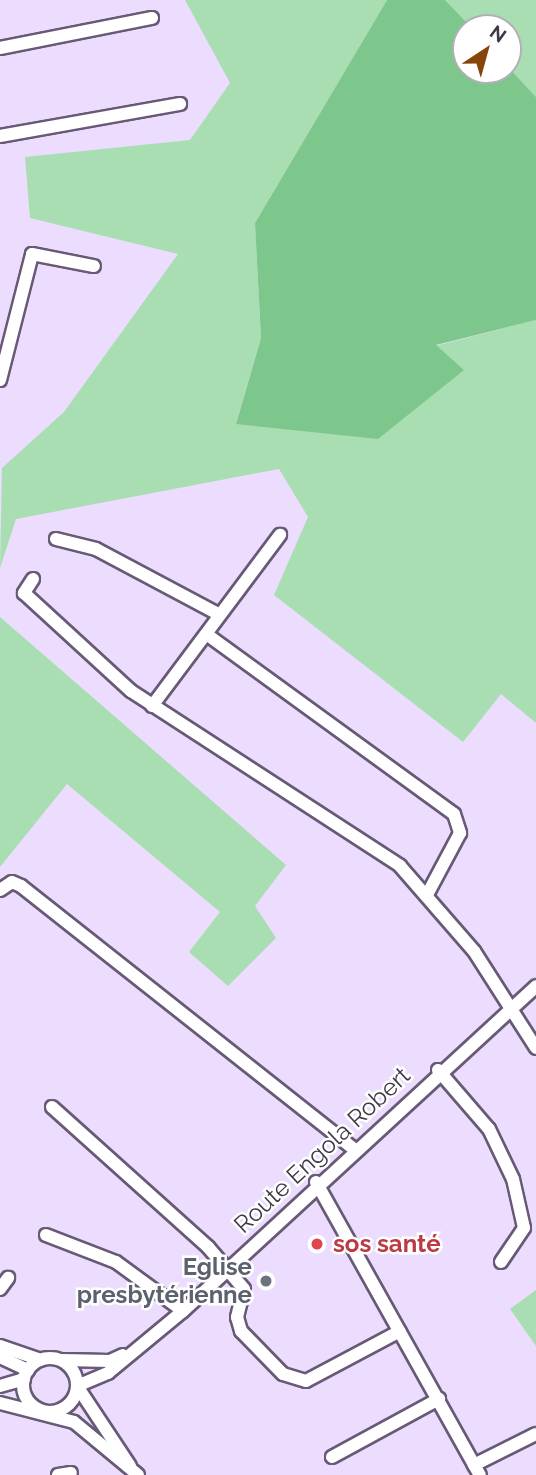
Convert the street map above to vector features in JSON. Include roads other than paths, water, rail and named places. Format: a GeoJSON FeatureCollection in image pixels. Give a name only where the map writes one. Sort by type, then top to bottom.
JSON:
{"type":"FeatureCollection","features":[{"type":"Feature","properties":{"kind":"street"},"geometry":{"type":"LineString","coordinates":[[0,48],[152,18]]}},
{"type":"Feature","properties":{"kind":"street"},"geometry":{"type":"LineString","coordinates":[[0,136],[180,104]]}},
{"type":"Feature","properties":{"kind":"street"},"geometry":{"type":"LineString","coordinates":[[0,380],[32,254],[94,266]]}},
{"type":"Feature","properties":{"kind":"street"},"geometry":{"type":"LineString","coordinates":[[152,706],[209,636],[220,615],[280,535]]}},
{"type":"Feature","properties":{"kind":"street"},"geometry":{"type":"LineString","coordinates":[[56,539],[96,549],[220,615]]}},
{"type":"Feature","properties":{"kind":"street"},"geometry":{"type":"LineString","coordinates":[[33,579],[24,593],[152,706],[342,825],[428,893],[531,1030],[536,1048]]}},
{"type":"Feature","properties":{"kind":"street"},"geometry":{"type":"LineString","coordinates":[[209,636],[454,814],[460,833],[428,893]]}},
{"type":"Feature","properties":{"kind":"street"},"geometry":{"type":"LineString","coordinates":[[0,890],[12,882],[21,886],[353,1148]]}},
{"type":"Feature","properties":{"kind":"street","name":"Route Engola Robert"},"geometry":{"type":"LineString","coordinates":[[77,1386],[95,1382],[183,1311],[316,1182],[438,1070],[536,986]]}},
{"type":"Feature","properties":{"kind":"street"},"geometry":{"type":"LineString","coordinates":[[438,1070],[489,1129],[513,1179],[524,1228],[501,1262]]}},
{"type":"Feature","properties":{"kind":"street"},"geometry":{"type":"LineString","coordinates":[[52,1107],[227,1269],[245,1292],[237,1317],[241,1331],[295,1381],[320,1376],[400,1331]]}},
{"type":"Feature","properties":{"kind":"street"},"geometry":{"type":"LineString","coordinates":[[316,1182],[477,1470],[536,1434]]}},
{"type":"Feature","properties":{"kind":"street"},"geometry":{"type":"LineString","coordinates":[[46,1235],[116,1262],[183,1311]]}},
{"type":"Feature","properties":{"kind":"street"},"geometry":{"type":"LineString","coordinates":[[0,1346],[41,1360],[57,1359],[72,1369],[77,1386],[134,1470]]}},
{"type":"Feature","properties":{"kind":"street","name":"Route Engola Robert"},"geometry":{"type":"LineString","coordinates":[[57,1359],[110,1361],[139,1347]]}},
{"type":"Feature","properties":{"kind":"street"},"geometry":{"type":"LineString","coordinates":[[0,1357],[26,1374]]}},
{"type":"Feature","properties":{"kind":"street"},"geometry":{"type":"LineString","coordinates":[[0,1386],[26,1374],[41,1360]]}},
{"type":"Feature","properties":{"kind":"street"},"geometry":{"type":"LineString","coordinates":[[26,1374],[25,1394],[41,1410],[65,1408],[77,1386]]}},
{"type":"Feature","properties":{"kind":"street"},"geometry":{"type":"LineString","coordinates":[[332,1458],[439,1399]]}},
{"type":"Feature","properties":{"kind":"street"},"geometry":{"type":"LineString","coordinates":[[0,1403],[41,1410],[74,1422],[134,1470]]}},
{"type":"Feature","properties":{"kind":"place","name":"sos santé"},"geometry":{"type":"Point","coordinates":[317,1244]}},
{"type":"Feature","properties":{"kind":"place","name":"Eglise presbytérienne"},"geometry":{"type":"Point","coordinates":[266,1281]}}]}
